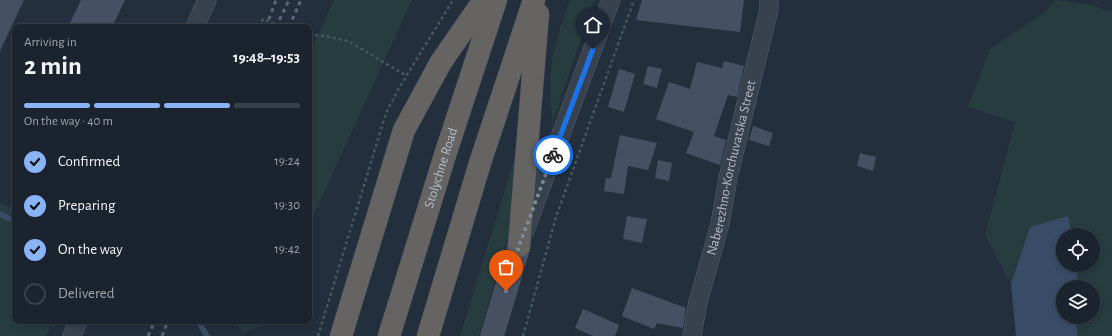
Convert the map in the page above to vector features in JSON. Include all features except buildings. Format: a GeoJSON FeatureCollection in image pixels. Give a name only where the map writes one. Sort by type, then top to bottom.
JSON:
{"type":"FeatureCollection","features":[{"type":"Feature","properties":{"kind":"highway"},"geometry":{"type":"LineString","coordinates":[[341,336],[404,130],[441,62],[484,0]]}},
{"type":"Feature","properties":{"kind":"highway","name":"Stolychne Road"},"geometry":{"type":"LineString","coordinates":[[389,336],[446,152],[496,0]]}},
{"type":"Feature","properties":{"kind":"highway"},"geometry":{"type":"LineString","coordinates":[[428,336],[480,163],[534,0]]}},
{"type":"Feature","properties":{"kind":"highway"},"geometry":{"type":"LineString","coordinates":[[519,246],[539,0]]}},
{"type":"Feature","properties":{"kind":"main road"},"geometry":{"type":"LineString","coordinates":[[492,336],[519,246]]}},
{"type":"Feature","properties":{"kind":"street"},"geometry":{"type":"LineString","coordinates":[[196,24],[207,0]]}},
{"type":"Feature","properties":{"kind":"street"},"geometry":{"type":"LineString","coordinates":[[519,246],[611,0]]}},
{"type":"Feature","properties":{"kind":"street","name":"Naberezhno-Korchuvatska Street"},"geometry":{"type":"LineString","coordinates":[[692,336],[698,302],[720,224],[728,178],[769,9],[769,0]]}},
{"type":"Feature","properties":{"kind":"street"},"geometry":{"type":"LineString","coordinates":[[72,336],[77,324]]}},
{"type":"Feature","properties":{"kind":"path"},"geometry":{"type":"LineString","coordinates":[[523,336],[556,217],[634,0]]}},
{"type":"Feature","properties":{"kind":"path"},"geometry":{"type":"LineString","coordinates":[[260,24],[263,19],[275,24]]}},
{"type":"Feature","properties":{"kind":"path"},"geometry":{"type":"LineString","coordinates":[[312,35],[348,41],[407,76]]}},
{"type":"Feature","properties":{"kind":"green space"},"geometry":{"type":"Polygon","coordinates":[[[334,0],[412,0],[312,218],[312,48],[334,0]]]}},
{"type":"Feature","properties":{"kind":"green space"},"geometry":{"type":"Polygon","coordinates":[[[570,0],[594,0],[552,124],[550,86],[553,54],[570,0]]]}},
{"type":"Feature","properties":{"kind":"green space"},"geometry":{"type":"Polygon","coordinates":[[[1056,0],[1091,5],[1112,12],[1112,336],[1077,336],[1077,324],[1100,324],[1100,280],[1078,280],[1077,272],[1100,272],[1100,228],[1070,228],[1068,217],[1030,227],[1011,284],[985,235],[1015,122],[968,107],[990,49],[1044,13],[1056,0]]]}},
{"type":"Feature","properties":{"kind":"green space"},"geometry":{"type":"Polygon","coordinates":[[[518,148],[512,224],[479,336],[460,336],[518,148]]]}},
{"type":"Feature","properties":{"kind":"green space"},"geometry":{"type":"Polygon","coordinates":[[[0,203],[12,208],[12,324],[51,324],[46,336],[0,336],[0,203]]]}},
{"type":"Feature","properties":{"kind":"green space"},"geometry":{"type":"Polygon","coordinates":[[[237,324],[264,324],[263,325],[243,333],[237,324]]]}},
{"type":"Feature","properties":{"kind":"water"},"geometry":{"type":"Polygon","coordinates":[[[1068,216],[1071,228],[1056,228],[1056,272],[1077,272],[1078,280],[1056,280],[1056,324],[1077,324],[1077,336],[1016,336],[1011,284],[1030,227],[1068,216]]]}},
{"type":"Feature","properties":{"kind":"waterway"},"geometry":{"type":"LineString","coordinates":[[0,214],[12,220]]}},
{"type":"Feature","properties":{"kind":"waterway"},"geometry":{"type":"LineString","coordinates":[[200,324],[207,336]]}},
{"type":"Feature","properties":{"kind":"railway"},"geometry":{"type":"LineString","coordinates":[[267,24],[276,0]]}},
{"type":"Feature","properties":{"kind":"railway"},"geometry":{"type":"LineString","coordinates":[[277,24],[289,0]]}},
{"type":"Feature","properties":{"kind":"railway"},"geometry":{"type":"LineString","coordinates":[[290,24],[301,0]]}},
{"type":"Feature","properties":{"kind":"railway"},"geometry":{"type":"LineString","coordinates":[[148,336],[154,324]]}},
{"type":"Feature","properties":{"kind":"railway"},"geometry":{"type":"LineString","coordinates":[[162,336],[167,324]]}},
{"type":"Feature","properties":{"kind":"way so far"},"geometry":{"type":"LineString","coordinates":[[506,291],[519,246],[553,155]]}},
{"type":"Feature","properties":{"kind":"route"},"geometry":{"type":"LineString","coordinates":[[553,155],[593,49]]}}]}
